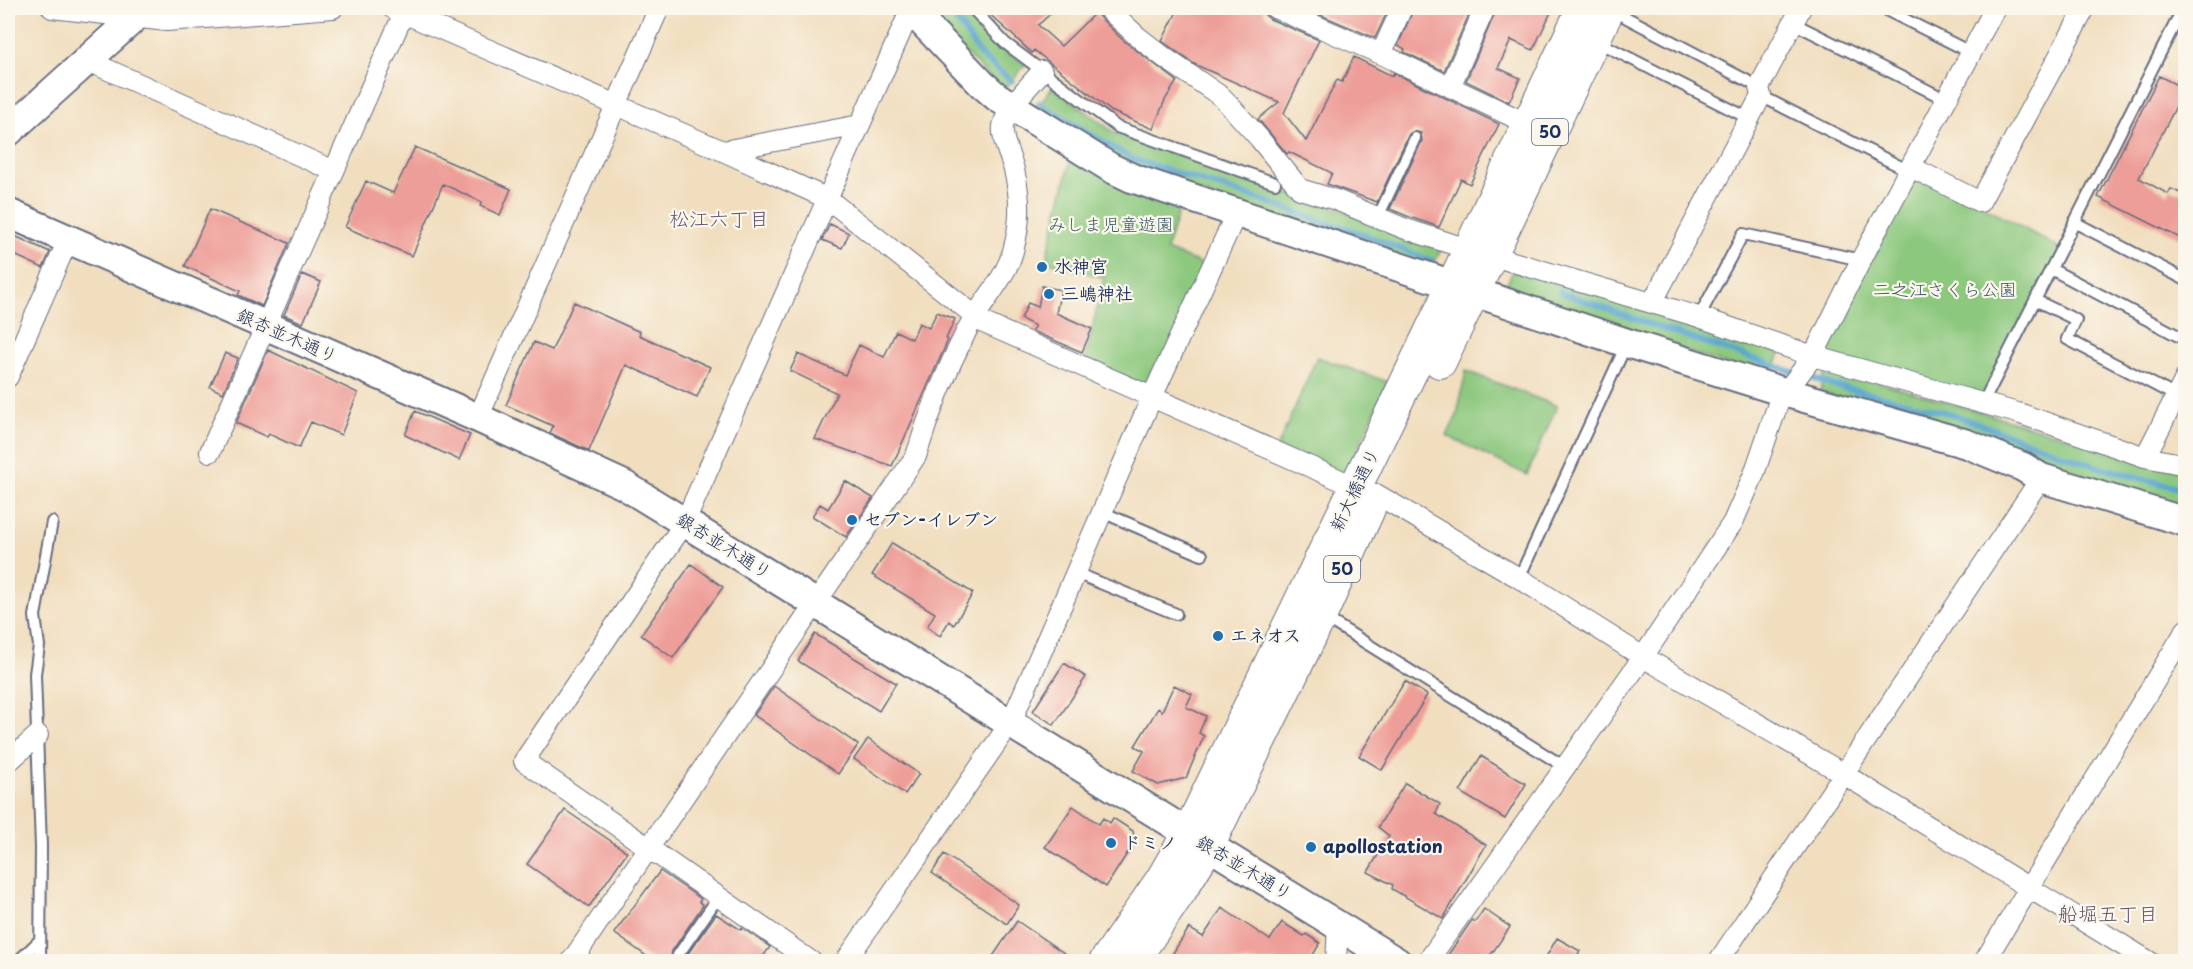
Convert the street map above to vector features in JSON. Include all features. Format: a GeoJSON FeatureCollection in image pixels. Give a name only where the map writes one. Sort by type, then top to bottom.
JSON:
{"type":"FeatureCollection","features":[{"type":"Feature","properties":{"kind":"main road","name":"新大橋通り"},"geometry":{"type":"LineString","coordinates":[[1481,252],[1528,124],[1583,8]]}},
{"type":"Feature","properties":{"kind":"main road","name":"新大橋通り"},"geometry":{"type":"LineString","coordinates":[[1132,962],[1181,890],[1198,840],[1481,252],[1609,8]]}},
{"type":"Feature","properties":{"kind":"main road","name":"新大橋通り"},"geometry":{"type":"LineString","coordinates":[[1105,962],[1162,879],[1198,840],[1321,615],[1366,491]]}},
{"type":"Feature","properties":{"kind":"street"},"geometry":{"type":"LineString","coordinates":[[52,8],[140,12],[167,21],[333,8]]}},
{"type":"Feature","properties":{"kind":"street"},"geometry":{"type":"LineString","coordinates":[[478,418],[659,8]]}},
{"type":"Feature","properties":{"kind":"street"},"geometry":{"type":"LineString","coordinates":[[812,962],[525,760],[685,522],[910,8],[997,97],[1111,168],[1132,178],[1627,343],[1784,392],[1967,444],[2023,467],[2041,478],[2186,522]]}},
{"type":"Feature","properties":{"kind":"street"},"geometry":{"type":"LineString","coordinates":[[1107,8],[1156,51],[1222,97],[1300,189]]}},
{"type":"Feature","properties":{"kind":"street"},"geometry":{"type":"LineString","coordinates":[[1275,8],[1315,16],[1381,54],[1528,124]]}},
{"type":"Feature","properties":{"kind":"street"},"geometry":{"type":"LineString","coordinates":[[1381,54],[1402,8]]}},
{"type":"Feature","properties":{"kind":"street"},"geometry":{"type":"LineString","coordinates":[[1450,87],[1485,8]]}},
{"type":"Feature","properties":{"kind":"street"},"geometry":{"type":"LineString","coordinates":[[1427,962],[1643,657],[1733,522],[1754,474],[1779,401],[1813,356],[1861,260],[1995,8]]}},
{"type":"Feature","properties":{"kind":"street"},"geometry":{"type":"LineString","coordinates":[[1910,169],[1980,202],[2085,8]]}},
{"type":"Feature","properties":{"kind":"street"},"geometry":{"type":"LineString","coordinates":[[210,452],[334,171],[401,9],[828,199],[984,323],[1366,491],[1518,578],[1643,657],[1844,774],[2150,962]]}},
{"type":"Feature","properties":{"kind":"street"},"geometry":{"type":"LineString","coordinates":[[8,132],[140,12]]}},
{"type":"Feature","properties":{"kind":"street"},"geometry":{"type":"LineString","coordinates":[[1652,303],[1748,118],[1797,15]]}},
{"type":"Feature","properties":{"kind":"street"},"geometry":{"type":"LineString","coordinates":[[86,60],[334,171]]}},
{"type":"Feature","properties":{"kind":"street"},"geometry":{"type":"LineString","coordinates":[[572,962],[916,456],[925,426],[968,329],[1005,270],[1013,251],[1021,204],[1003,132],[1005,120],[1013,107],[1042,71]]}},
{"type":"Feature","properties":{"kind":"street"},"geometry":{"type":"LineString","coordinates":[[723,151],[860,125]]}},
{"type":"Feature","properties":{"kind":"street"},"geometry":{"type":"LineString","coordinates":[[1275,183],[1336,200],[1403,228],[1699,317],[1813,356],[1983,403],[2145,457],[2186,465]]}},
{"type":"Feature","properties":{"kind":"street"},"geometry":{"type":"LineString","coordinates":[[845,962],[1011,722],[1152,397],[1237,212]]}},
{"type":"Feature","properties":{"kind":"street","name":"銀杏並木通り"},"geometry":{"type":"LineString","coordinates":[[8,213],[478,418],[624,485],[1397,962]]}},
{"type":"Feature","properties":{"kind":"street"},"geometry":{"type":"LineString","coordinates":[[8,377],[68,240]]}},
{"type":"Feature","properties":{"kind":"street"},"geometry":{"type":"LineString","coordinates":[[2145,457],[2186,377]]}},
{"type":"Feature","properties":{"kind":"street"},"geometry":{"type":"LineString","coordinates":[[1718,962],[2041,478]]}},
{"type":"Feature","properties":{"kind":"street"},"geometry":{"type":"LineString","coordinates":[[1984,962],[2186,630]]}},
{"type":"Feature","properties":{"kind":"street"},"geometry":{"type":"LineString","coordinates":[[8,762],[38,735]]}},
{"type":"Feature","properties":{"kind":"street"},"geometry":{"type":"LineString","coordinates":[[1336,962],[1338,925]]}},
{"type":"Feature","properties":{"kind":"lane"},"geometry":{"type":"LineString","coordinates":[[972,8],[1005,43],[1117,127],[1275,183]]}},
{"type":"Feature","properties":{"kind":"lane"},"geometry":{"type":"LineString","coordinates":[[1609,8],[1760,91],[1910,169]]}},
{"type":"Feature","properties":{"kind":"lane"},"geometry":{"type":"LineString","coordinates":[[1882,8],[1972,53]]}},
{"type":"Feature","properties":{"kind":"lane"},"geometry":{"type":"LineString","coordinates":[[1983,403],[2182,8]]}},
{"type":"Feature","properties":{"kind":"lane"},"geometry":{"type":"LineString","coordinates":[[1797,15],[1947,100]]}},
{"type":"Feature","properties":{"kind":"lane"},"geometry":{"type":"LineString","coordinates":[[1594,40],[1748,118]]}},
{"type":"Feature","properties":{"kind":"lane"},"geometry":{"type":"LineString","coordinates":[[1378,217],[1415,138]]}},
{"type":"Feature","properties":{"kind":"lane"},"geometry":{"type":"LineString","coordinates":[[2074,222],[2186,280]]}},
{"type":"Feature","properties":{"kind":"lane"},"geometry":{"type":"LineString","coordinates":[[1699,317],[1743,234],[1861,260]]}},
{"type":"Feature","properties":{"kind":"lane"},"geometry":{"type":"LineString","coordinates":[[2051,269],[2186,340]]}},
{"type":"Feature","properties":{"kind":"lane"},"geometry":{"type":"LineString","coordinates":[[2035,300],[2076,320],[2067,339],[2176,396]]}},
{"type":"Feature","properties":{"kind":"lane"},"geometry":{"type":"LineString","coordinates":[[1518,578],[1627,343]]}},
{"type":"Feature","properties":{"kind":"lane"},"geometry":{"type":"LineString","coordinates":[[1102,512],[1202,555]]}},
{"type":"Feature","properties":{"kind":"lane"},"geometry":{"type":"LineString","coordinates":[[40,962],[41,847],[35,674],[39,646],[35,616],[52,522]]}},
{"type":"Feature","properties":{"kind":"lane"},"geometry":{"type":"LineString","coordinates":[[1076,573],[1176,614]]}},
{"type":"Feature","properties":{"kind":"lane"},"geometry":{"type":"LineString","coordinates":[[1321,615],[1565,767]]}},
{"type":"Feature","properties":{"kind":"lane"},"geometry":{"type":"LineString","coordinates":[[678,954],[719,896]]}},
{"type":"Feature","properties":{"kind":"lane"},"geometry":{"type":"LineString","coordinates":[[17,962],[40,940]]}},
{"type":"Feature","properties":{"kind":"green space"},"geometry":{"type":"Polygon","coordinates":[[[921,8],[964,8],[1002,48],[1025,65],[1003,91],[921,8]]]}},
{"type":"Feature","properties":{"kind":"green space"},"geometry":{"type":"Polygon","coordinates":[[[1053,87],[1115,133],[1333,207],[1441,249],[1431,270],[1133,170],[1034,110],[1053,87]]]}},
{"type":"Feature","properties":{"kind":"green space","name":"みしま児童遊園"},"geometry":{"type":"Polygon","coordinates":[[[1074,145],[1184,195],[1166,250],[1210,267],[1150,394],[1084,363],[1104,278],[1046,261],[1074,145]]]}},
{"type":"Feature","properties":{"kind":"green space","name":"二之江さくら公園"},"geometry":{"type":"Polygon","coordinates":[[[1916,168],[2061,249],[1983,401],[1817,351],[1916,168]]]}},
{"type":"Feature","properties":{"kind":"green space"},"geometry":{"type":"Polygon","coordinates":[[[1514,268],[1780,353],[1770,379],[1504,291],[1514,268]]]}},
{"type":"Feature","properties":{"kind":"green space"},"geometry":{"type":"Polygon","coordinates":[[[1317,357],[1388,382],[1345,478],[1277,448],[1317,357]]]}},
{"type":"Feature","properties":{"kind":"green space"},"geometry":{"type":"Polygon","coordinates":[[[1826,367],[2185,471],[2185,513],[1820,392],[1826,367]]]}},
{"type":"Feature","properties":{"kind":"green space"},"geometry":{"type":"Polygon","coordinates":[[[1466,371],[1557,406],[1527,475],[1447,436],[1457,415],[1466,371]]]}},
{"type":"Feature","properties":{"kind":"building"},"geometry":{"type":"Polygon","coordinates":[[[983,8],[1057,8],[1038,25],[1061,46],[1095,13],[1124,41],[1177,81],[1165,100],[1153,129],[1111,111],[1034,50],[1032,53],[983,8]]]}},
{"type":"Feature","properties":{"kind":"building"},"geometry":{"type":"Polygon","coordinates":[[[1179,8],[1263,8],[1265,15],[1270,19],[1319,40],[1284,113],[1306,141],[1337,80],[1342,82],[1354,57],[1392,76],[1394,73],[1499,124],[1470,184],[1461,179],[1439,227],[1407,216],[1390,209],[1422,141],[1421,133],[1414,131],[1409,134],[1377,202],[1327,184],[1332,173],[1289,152],[1287,154],[1258,119],[1279,102],[1194,64],[1162,41],[1179,8]]]}},
{"type":"Feature","properties":{"kind":"building"},"geometry":{"type":"Polygon","coordinates":[[[1304,8],[1367,8],[1375,11],[1377,8],[1389,8],[1375,38],[1304,8]]]}},
{"type":"Feature","properties":{"kind":"building"},"geometry":{"type":"Polygon","coordinates":[[[1414,8],[1472,8],[1444,71],[1404,52],[1405,49],[1398,45],[1414,8]]]}},
{"type":"Feature","properties":{"kind":"building"},"geometry":{"type":"Polygon","coordinates":[[[1497,8],[1553,8],[1533,50],[1511,40],[1498,68],[1520,78],[1509,102],[1466,81],[1497,8]]]}},
{"type":"Feature","properties":{"kind":"building"},"geometry":{"type":"Polygon","coordinates":[[[2159,76],[2185,89],[2139,178],[2168,194],[2171,189],[2186,195],[2186,241],[2098,197],[2159,76]]]}},
{"type":"Feature","properties":{"kind":"building"},"geometry":{"type":"Polygon","coordinates":[[[415,147],[511,189],[500,215],[480,206],[482,202],[443,184],[412,256],[345,227],[366,181],[393,193],[415,147]]]}},
{"type":"Feature","properties":{"kind":"building"},"geometry":{"type":"Polygon","coordinates":[[[210,209],[289,243],[262,306],[238,295],[240,291],[185,266],[210,209]]]}},
{"type":"Feature","properties":{"kind":"building"},"geometry":{"type":"Polygon","coordinates":[[[830,224],[849,233],[842,248],[822,240],[830,224]]]}},
{"type":"Feature","properties":{"kind":"building"},"geometry":{"type":"Polygon","coordinates":[[[8,233],[50,252],[43,268],[8,252],[8,233]]]}},
{"type":"Feature","properties":{"kind":"building"},"geometry":{"type":"Polygon","coordinates":[[[302,274],[321,282],[303,323],[284,315],[302,274]]]}},
{"type":"Feature","properties":{"kind":"building"},"geometry":{"type":"Polygon","coordinates":[[[1042,286],[1061,290],[1056,313],[1092,329],[1082,352],[1032,331],[1035,326],[1021,319],[1028,303],[1038,307],[1042,286]]]}},
{"type":"Feature","properties":{"kind":"building"},"geometry":{"type":"Polygon","coordinates":[[[574,302],[710,367],[697,397],[626,365],[589,451],[550,433],[553,426],[506,405],[534,342],[552,350],[574,302]]]}},
{"type":"Feature","properties":{"kind":"building"},"geometry":{"type":"Polygon","coordinates":[[[937,312],[955,319],[946,339],[948,340],[892,466],[815,439],[837,393],[790,371],[798,354],[845,375],[859,345],[884,357],[896,331],[912,339],[919,323],[929,328],[937,312]]]}},
{"type":"Feature","properties":{"kind":"building"},"geometry":{"type":"Polygon","coordinates":[[[268,350],[358,393],[341,435],[311,422],[299,448],[269,434],[267,437],[236,423],[268,350]]]}},
{"type":"Feature","properties":{"kind":"building"},"geometry":{"type":"Polygon","coordinates":[[[225,353],[238,358],[223,393],[210,387],[225,353]]]}},
{"type":"Feature","properties":{"kind":"building"},"geometry":{"type":"Polygon","coordinates":[[[415,411],[470,435],[459,460],[405,435],[415,411]]]}},
{"type":"Feature","properties":{"kind":"building"},"geometry":{"type":"Polygon","coordinates":[[[845,481],[873,498],[846,537],[812,516],[820,504],[828,509],[845,481]]]}},
{"type":"Feature","properties":{"kind":"building"},"geometry":{"type":"Polygon","coordinates":[[[892,543],[973,593],[954,625],[949,621],[940,636],[927,627],[935,613],[872,575],[892,543]]]}},
{"type":"Feature","properties":{"kind":"building"},"geometry":{"type":"Polygon","coordinates":[[[691,564],[723,587],[673,658],[641,635],[691,564]]]}},
{"type":"Feature","properties":{"kind":"building"},"geometry":{"type":"Polygon","coordinates":[[[815,634],[896,683],[879,711],[798,661],[815,634]]]}},
{"type":"Feature","properties":{"kind":"building"},"geometry":{"type":"Polygon","coordinates":[[[1064,663],[1086,677],[1054,725],[1033,711],[1064,663]]]}},
{"type":"Feature","properties":{"kind":"building"},"geometry":{"type":"Polygon","coordinates":[[[1405,681],[1427,695],[1382,770],[1359,756],[1405,681]]]}},
{"type":"Feature","properties":{"kind":"building"},"geometry":{"type":"Polygon","coordinates":[[[1174,685],[1192,694],[1186,707],[1206,716],[1199,733],[1204,736],[1186,778],[1158,785],[1133,771],[1144,751],[1135,746],[1158,708],[1162,711],[1174,685]]]}},
{"type":"Feature","properties":{"kind":"building"},"geometry":{"type":"Polygon","coordinates":[[[774,686],[858,745],[838,774],[754,715],[774,686]]]}},
{"type":"Feature","properties":{"kind":"building"},"geometry":{"type":"Polygon","coordinates":[[[868,739],[919,774],[905,794],[854,759],[868,739]]]}},
{"type":"Feature","properties":{"kind":"building"},"geometry":{"type":"Polygon","coordinates":[[[1481,756],[1526,784],[1505,819],[1460,792],[1481,756]]]}},
{"type":"Feature","properties":{"kind":"building"},"geometry":{"type":"Polygon","coordinates":[[[1405,783],[1440,804],[1436,814],[1486,845],[1443,919],[1392,889],[1393,885],[1368,872],[1389,836],[1378,827],[1405,783]]]}},
{"type":"Feature","properties":{"kind":"building"},"geometry":{"type":"Polygon","coordinates":[[[1073,806],[1099,824],[1103,818],[1110,823],[1113,818],[1133,831],[1135,841],[1106,887],[1045,847],[1073,806]]]}},
{"type":"Feature","properties":{"kind":"building"},"geometry":{"type":"Polygon","coordinates":[[[565,810],[627,852],[589,907],[527,864],[565,810]]]}},
{"type":"Feature","properties":{"kind":"building"},"geometry":{"type":"Polygon","coordinates":[[[944,854],[1019,905],[1007,924],[932,873],[944,854]]]}},
{"type":"Feature","properties":{"kind":"building"},"geometry":{"type":"Polygon","coordinates":[[[660,871],[701,899],[699,902],[703,905],[672,951],[671,958],[674,962],[655,962],[614,933],[660,871]]]}},
{"type":"Feature","properties":{"kind":"building"},"geometry":{"type":"Polygon","coordinates":[[[1222,908],[1270,940],[1282,922],[1320,943],[1309,962],[1167,962],[1189,928],[1203,937],[1222,908]]]}},
{"type":"Feature","properties":{"kind":"building"},"geometry":{"type":"Polygon","coordinates":[[[1484,909],[1510,927],[1486,962],[1443,962],[1472,920],[1475,922],[1484,909]]]}},
{"type":"Feature","properties":{"kind":"building"},"geometry":{"type":"Polygon","coordinates":[[[716,914],[770,947],[759,962],[682,962],[716,914]]]}},
{"type":"Feature","properties":{"kind":"building"},"geometry":{"type":"Polygon","coordinates":[[[1017,921],[1077,962],[989,962],[1017,921]]]}},
{"type":"Feature","properties":{"kind":"building"},"geometry":{"type":"Polygon","coordinates":[[[1557,938],[1580,951],[1573,962],[1543,962],[1557,938]]]}},
{"type":"Feature","properties":{"kind":"waterway"},"geometry":{"type":"LineString","coordinates":[[943,8],[961,26],[981,56],[1012,81]]}},
{"type":"Feature","properties":{"kind":"waterway"},"geometry":{"type":"LineString","coordinates":[[1039,103],[1132,159],[1349,229],[1432,261]]}},
{"type":"Feature","properties":{"kind":"waterway"},"geometry":{"type":"LineString","coordinates":[[1560,292],[1836,386],[1949,413],[2095,466],[2186,490]]}},
{"type":"Feature","properties":{"kind":"place","name":"水神宮"},"geometry":{"type":"Point","coordinates":[1042,267]}},
{"type":"Feature","properties":{"kind":"place","name":"三嶋神社"},"geometry":{"type":"Point","coordinates":[1049,294]}},
{"type":"Feature","properties":{"kind":"place","name":"セブン-イレブン"},"geometry":{"type":"Point","coordinates":[852,520]}},
{"type":"Feature","properties":{"kind":"place","name":"エネオス"},"geometry":{"type":"Point","coordinates":[1218,636]}},
{"type":"Feature","properties":{"kind":"place","name":"ドミノ"},"geometry":{"type":"Point","coordinates":[1111,843]}},
{"type":"Feature","properties":{"kind":"place","name":"apollostation"},"geometry":{"type":"Point","coordinates":[1311,847]}},
{"type":"Feature","properties":{"kind":"district","name":"松江六丁目"},"geometry":{"type":"Point","coordinates":[719,219]}},
{"type":"Feature","properties":{"kind":"district","name":"船堀五丁目"},"geometry":{"type":"Point","coordinates":[2108,914]}}]}
